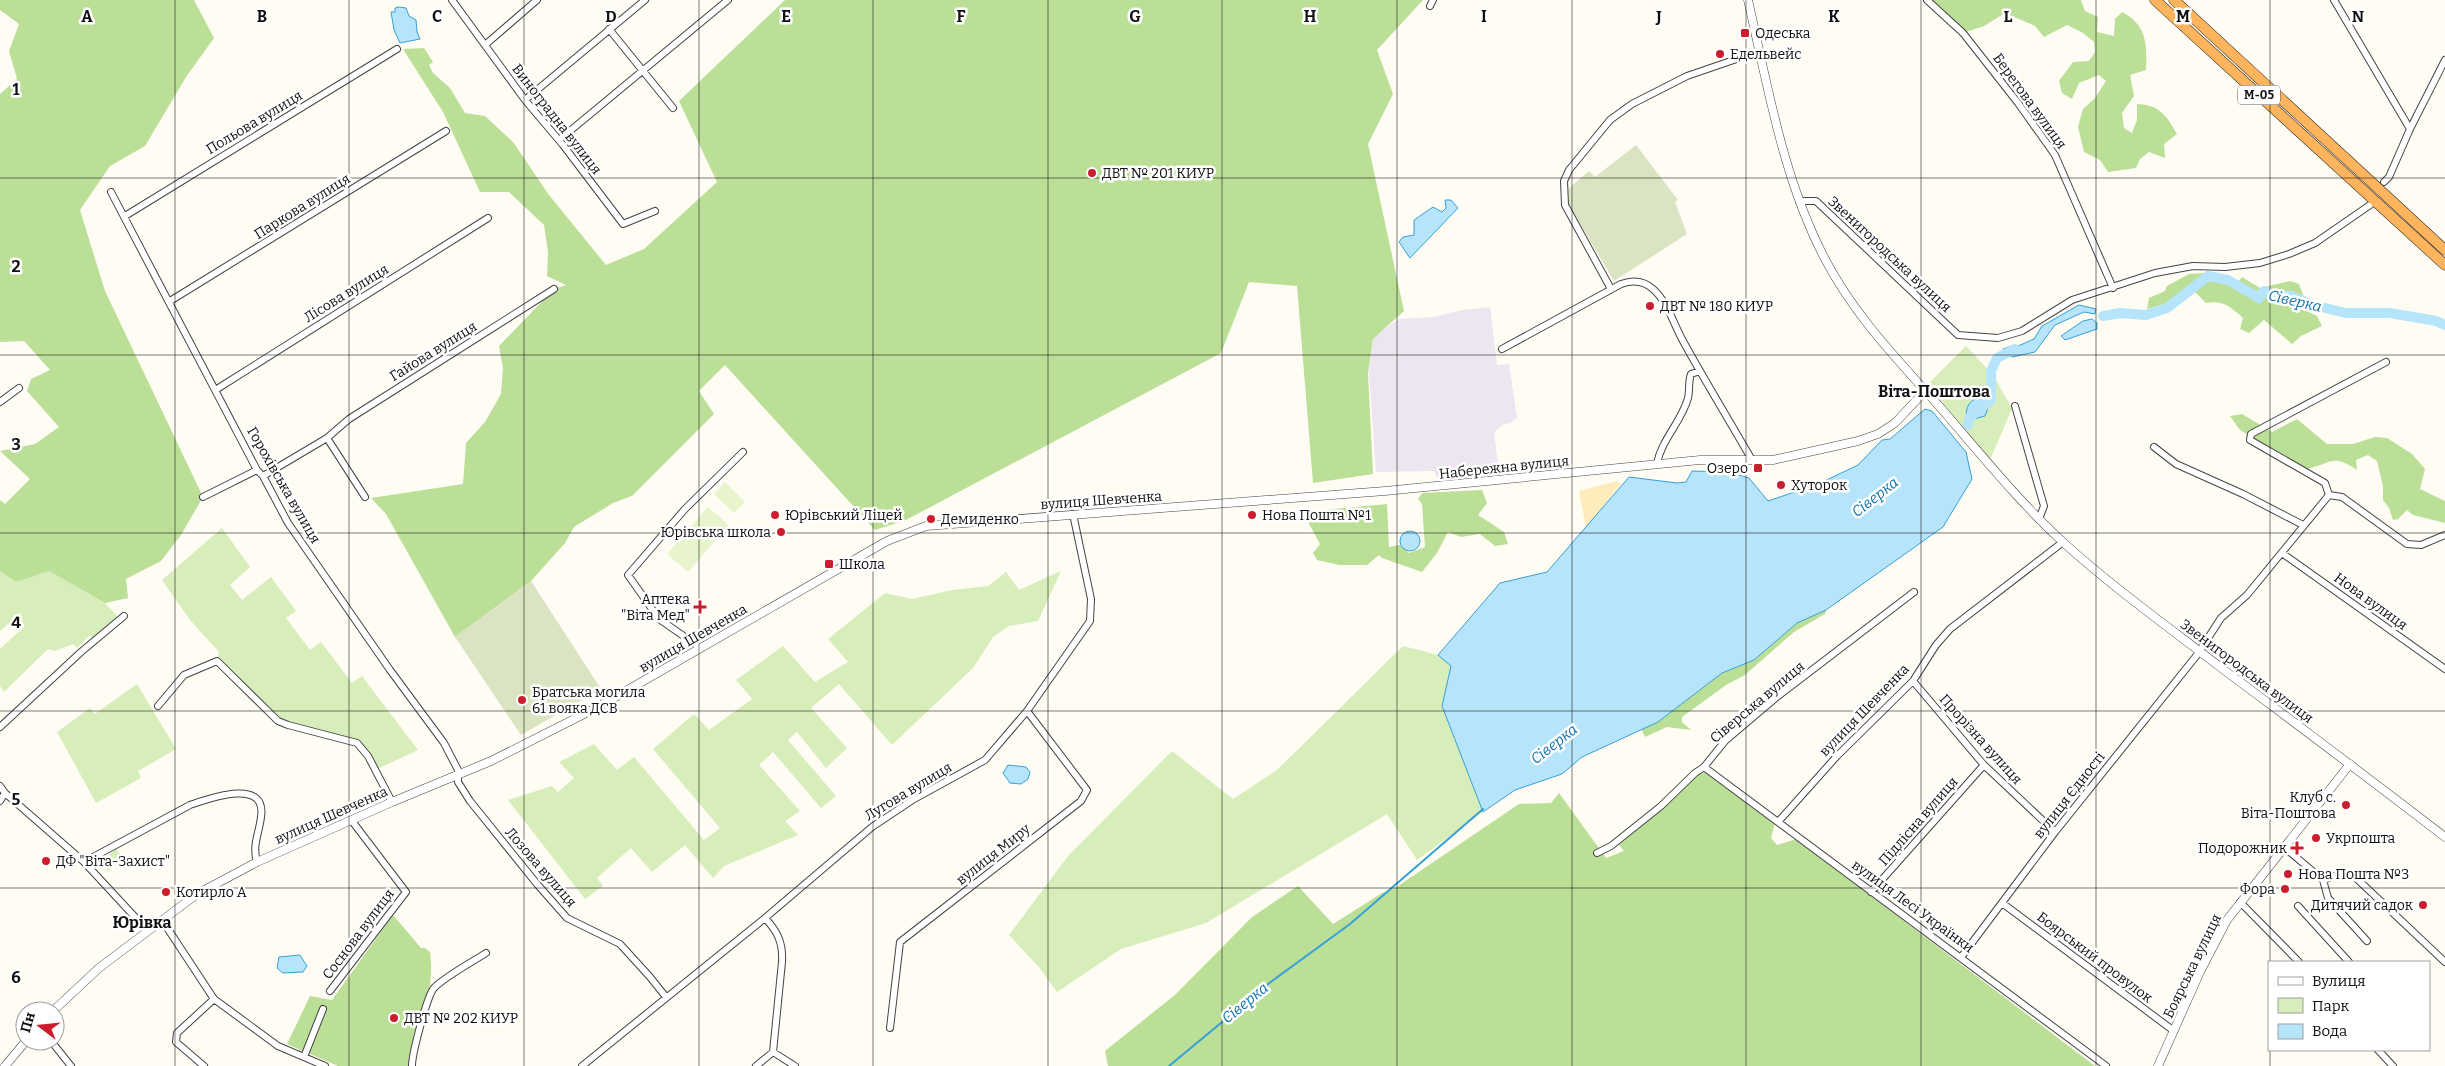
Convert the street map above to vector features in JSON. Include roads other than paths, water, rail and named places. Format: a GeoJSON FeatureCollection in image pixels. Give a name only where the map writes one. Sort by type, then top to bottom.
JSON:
{"type":"FeatureCollection","features":[{"type":"Feature","properties":{"kind":"highway"},"geometry":{"type":"LineString","coordinates":[[2156,0],[2178,13],[2186,11],[2188,0]]}},
{"type":"Feature","properties":{"kind":"highway","name":"М-05"},"geometry":{"type":"LineString","coordinates":[[2156,0],[2367,186],[2388,197],[2445,250]]}},
{"type":"Feature","properties":{"kind":"highway","name":"М-05"},"geometry":{"type":"LineString","coordinates":[[2174,0],[2367,186],[2375,205],[2445,265]]}},
{"type":"Feature","properties":{"kind":"street","name":"Виноградна вулиця"},"geometry":{"type":"LineString","coordinates":[[452,0],[525,100],[559,140],[622,224],[655,211]]}},
{"type":"Feature","properties":{"kind":"street"},"geometry":{"type":"LineString","coordinates":[[485,45],[537,0]]}},
{"type":"Feature","properties":{"kind":"street"},"geometry":{"type":"LineString","coordinates":[[525,100],[645,0]]}},
{"type":"Feature","properties":{"kind":"street"},"geometry":{"type":"LineString","coordinates":[[559,140],[728,0]]}},
{"type":"Feature","properties":{"kind":"street","name":"Звенигородська вулиця"},"geometry":{"type":"LineString","coordinates":[[1748,0],[1787,162],[1800,201],[1817,243],[1843,290],[1871,328],[2039,519],[2063,542],[2199,651],[2445,837]]}},
{"type":"Feature","properties":{"kind":"street","name":"Берегова вулиця"},"geometry":{"type":"LineString","coordinates":[[1927,0],[1963,33],[2055,154],[2113,288]]}},
{"type":"Feature","properties":{"kind":"street"},"geometry":{"type":"LineString","coordinates":[[2334,0],[2410,129]]}},
{"type":"Feature","properties":{"kind":"street"},"geometry":{"type":"LineString","coordinates":[[609,29],[673,108]]}},
{"type":"Feature","properties":{"kind":"street","name":"Польова вулиця"},"geometry":{"type":"LineString","coordinates":[[125,216],[397,49]]}},
{"type":"Feature","properties":{"kind":"street"},"geometry":{"type":"LineString","coordinates":[[1611,289],[1565,205],[1564,181],[1569,170],[1610,120],[1632,104],[1687,76],[1760,51]]}},
{"type":"Feature","properties":{"kind":"street"},"geometry":{"type":"LineString","coordinates":[[2384,182],[2389,178],[2410,129],[2445,60]]}},
{"type":"Feature","properties":{"kind":"street","name":"Паркова вулиця"},"geometry":{"type":"LineString","coordinates":[[170,301],[446,131]]}},
{"type":"Feature","properties":{"kind":"street","name":"Горохівська вулиця"},"geometry":{"type":"LineString","coordinates":[[112,192],[217,390],[257,470],[263,476],[288,523],[444,744],[458,770],[457,776]]}},
{"type":"Feature","properties":{"kind":"street","name":"Звенигородська вулиця"},"geometry":{"type":"LineString","coordinates":[[1800,201],[1816,202],[1958,336],[1998,338],[2010,336],[2066,303],[2113,288]]}},
{"type":"Feature","properties":{"kind":"street"},"geometry":{"type":"LineString","coordinates":[[2113,288],[2165,271],[2193,266],[2225,267],[2260,263],[2290,254],[2315,243],[2375,205]]}},
{"type":"Feature","properties":{"kind":"street","name":"Лісова вулиця"},"geometry":{"type":"LineString","coordinates":[[217,390],[488,218]]}},
{"type":"Feature","properties":{"kind":"street"},"geometry":{"type":"LineString","coordinates":[[1502,350],[1611,289],[1632,281],[1642,282],[1653,289],[1661,298],[1700,371],[1752,460]]}},
{"type":"Feature","properties":{"kind":"street","name":"Гайова вулиця"},"geometry":{"type":"LineString","coordinates":[[263,476],[328,438],[349,419],[554,288]]}},
{"type":"Feature","properties":{"kind":"street"},"geometry":{"type":"LineString","coordinates":[[2329,495],[2325,483],[2250,440],[2250,434],[2386,362]]}},
{"type":"Feature","properties":{"kind":"street"},"geometry":{"type":"LineString","coordinates":[[1658,463],[1661,450],[1688,398],[1688,381],[1691,374],[1700,371]]}},
{"type":"Feature","properties":{"kind":"street"},"geometry":{"type":"LineString","coordinates":[[0,402],[19,388]]}},
{"type":"Feature","properties":{"kind":"street","name":"Набережна вулиця"},"geometry":{"type":"LineString","coordinates":[[1352,494],[1658,463],[1780,458],[1867,438],[1895,423],[1925,390]]}},
{"type":"Feature","properties":{"kind":"street"},"geometry":{"type":"LineString","coordinates":[[2015,406],[2044,506],[2039,519]]}},
{"type":"Feature","properties":{"kind":"street"},"geometry":{"type":"LineString","coordinates":[[328,438],[365,497]]}},
{"type":"Feature","properties":{"kind":"street"},"geometry":{"type":"LineString","coordinates":[[2154,447],[2176,464],[2303,525]]}},
{"type":"Feature","properties":{"kind":"street"},"geometry":{"type":"LineString","coordinates":[[701,648],[659,619],[628,575],[684,509],[743,452]]}},
{"type":"Feature","properties":{"kind":"street"},"geometry":{"type":"LineString","coordinates":[[203,497],[257,470]]}},
{"type":"Feature","properties":{"kind":"street","name":"вулиця Шевченка"},"geometry":{"type":"LineString","coordinates":[[64,1001],[99,968],[197,894],[256,862],[392,802],[457,776],[598,707],[887,541],[926,526],[1352,494]]}},
{"type":"Feature","properties":{"kind":"street"},"geometry":{"type":"LineString","coordinates":[[2199,651],[2221,618],[2247,595],[2303,525],[2312,519],[2329,495]]}},
{"type":"Feature","properties":{"kind":"street"},"geometry":{"type":"LineString","coordinates":[[2329,495],[2342,497],[2407,544],[2421,545],[2445,535]]}},
{"type":"Feature","properties":{"kind":"street","name":"Лугова вулиця"},"geometry":{"type":"LineString","coordinates":[[582,1066],[765,918],[872,827],[914,799],[985,760],[1027,711],[1085,630],[1090,620],[1092,599],[1073,514]]}},
{"type":"Feature","properties":{"kind":"street","name":"вулиця Шевченка"},"geometry":{"type":"LineString","coordinates":[[1778,822],[1836,756],[1913,681],[1936,645],[1950,629],[2063,542]]}},
{"type":"Feature","properties":{"kind":"street","name":"Нова вулиця"},"geometry":{"type":"LineString","coordinates":[[2282,553],[2445,669]]}},
{"type":"Feature","properties":{"kind":"street","name":"Сіверська вулиця"},"geometry":{"type":"LineString","coordinates":[[1597,853],[1610,846],[1654,812],[1695,773],[1704,767],[1725,741],[1778,696],[1914,592]]}},
{"type":"Feature","properties":{"kind":"street"},"geometry":{"type":"LineString","coordinates":[[0,727],[54,676],[124,616]]}},
{"type":"Feature","properties":{"kind":"street","name":"вулиця Єдності"},"geometry":{"type":"LineString","coordinates":[[1962,956],[2056,832],[2199,651]]}},
{"type":"Feature","properties":{"kind":"street"},"geometry":{"type":"LineString","coordinates":[[158,706],[184,675],[217,661],[278,721],[288,726],[358,744],[368,756],[392,802]]}},
{"type":"Feature","properties":{"kind":"street","name":"Прорізна вулиця"},"geometry":{"type":"LineString","coordinates":[[1913,681],[1984,765],[2056,832]]}},
{"type":"Feature","properties":{"kind":"street","name":"вулиця Миру"},"geometry":{"type":"LineString","coordinates":[[890,1028],[900,942],[1082,801],[1087,790],[1027,711]]}},
{"type":"Feature","properties":{"kind":"street","name":"Боярська вулиця"},"geometry":{"type":"LineString","coordinates":[[2158,1066],[2220,932],[2240,902],[2350,764]]}},
{"type":"Feature","properties":{"kind":"street","name":"Підлісна вулиця"},"geometry":{"type":"LineString","coordinates":[[1872,892],[1984,765]]}},
{"type":"Feature","properties":{"kind":"street","name":"вулиця Лесі Українки"},"geometry":{"type":"LineString","coordinates":[[1704,767],[1872,892],[1962,956],[2106,1066]]}},
{"type":"Feature","properties":{"kind":"street","name":"Лозова вулиця"},"geometry":{"type":"LineString","coordinates":[[457,776],[458,782],[476,808],[567,918],[620,944],[666,998]]}},
{"type":"Feature","properties":{"kind":"street"},"geometry":{"type":"LineString","coordinates":[[0,786],[5,793],[84,862],[147,930]]}},
{"type":"Feature","properties":{"kind":"street"},"geometry":{"type":"LineString","coordinates":[[0,801],[5,793]]}},
{"type":"Feature","properties":{"kind":"street"},"geometry":{"type":"LineString","coordinates":[[84,862],[190,806],[206,800],[248,793],[254,796],[260,804],[262,815],[253,849],[256,862]]}},
{"type":"Feature","properties":{"kind":"street","name":"Соснова вулиця"},"geometry":{"type":"LineString","coordinates":[[330,991],[406,892],[352,820]]}},
{"type":"Feature","properties":{"kind":"street"},"geometry":{"type":"LineString","coordinates":[[2284,847],[2323,880],[2328,898],[2368,941]]}},
{"type":"Feature","properties":{"kind":"street"},"geometry":{"type":"LineString","coordinates":[[2323,880],[2342,873],[2355,877],[2445,962]]}},
{"type":"Feature","properties":{"kind":"street"},"geometry":{"type":"LineString","coordinates":[[2240,902],[2298,961]]}},
{"type":"Feature","properties":{"kind":"street","name":"Боярський провулок"},"geometry":{"type":"LineString","coordinates":[[2002,903],[2174,1031]]}},
{"type":"Feature","properties":{"kind":"street"},"geometry":{"type":"LineString","coordinates":[[2298,906],[2348,961]]}},
{"type":"Feature","properties":{"kind":"street"},"geometry":{"type":"LineString","coordinates":[[756,1066],[773,1052],[782,947],[774,928],[765,918]]}},
{"type":"Feature","properties":{"kind":"street"},"geometry":{"type":"LineString","coordinates":[[162,920],[214,999],[278,1046],[325,1066]]}},
{"type":"Feature","properties":{"kind":"street"},"geometry":{"type":"LineString","coordinates":[[412,1066],[412,1058],[420,1027],[433,988],[486,953]]}},
{"type":"Feature","properties":{"kind":"street"},"geometry":{"type":"LineString","coordinates":[[204,1066],[176,1042],[177,1032],[214,999]]}},
{"type":"Feature","properties":{"kind":"street"},"geometry":{"type":"LineString","coordinates":[[304,1057],[323,1009]]}},
{"type":"Feature","properties":{"kind":"street"},"geometry":{"type":"LineString","coordinates":[[5,1066],[18,1051]]}},
{"type":"Feature","properties":{"kind":"street"},"geometry":{"type":"LineString","coordinates":[[59,1051],[71,1066]]}},
{"type":"Feature","properties":{"kind":"street"},"geometry":{"type":"LineString","coordinates":[[2379,1051],[2393,1066]]}},
{"type":"Feature","properties":{"kind":"street"},"geometry":{"type":"LineString","coordinates":[[773,1052],[795,1066]]}},
{"type":"Feature","properties":{"kind":"water"},"geometry":{"type":"Polygon","coordinates":[[[395,8],[406,8],[409,16],[416,20],[420,39],[400,43],[394,30],[391,12],[395,12],[395,8]]]}},
{"type":"Feature","properties":{"kind":"water"},"geometry":{"type":"Polygon","coordinates":[[[1445,200],[1451,200],[1458,208],[1410,258],[1399,242],[1403,237],[1414,235],[1414,220],[1433,207],[1442,212],[1446,208],[1445,200]]]}},
{"type":"Feature","properties":{"kind":"water"},"geometry":{"type":"Polygon","coordinates":[[[2079,305],[2096,309],[2095,314],[2084,312],[2055,325],[2035,352],[2012,357],[2003,353],[2003,349],[2014,345],[2018,346],[2034,339],[2042,326],[2079,305]]]}},
{"type":"Feature","properties":{"kind":"water"},"geometry":{"type":"Polygon","coordinates":[[[2092,319],[2097,323],[2097,329],[2065,340],[2061,336],[2083,321],[2092,319]]]}},
{"type":"Feature","properties":{"kind":"water"},"geometry":{"type":"Polygon","coordinates":[[[1983,396],[1991,400],[1985,416],[1974,419],[1966,415],[1970,402],[1983,396]]]}},
{"type":"Feature","properties":{"kind":"water"},"geometry":{"type":"Polygon","coordinates":[[[1925,409],[1932,411],[1966,452],[1972,479],[1943,527],[1826,610],[1797,623],[1754,660],[1722,673],[1658,722],[1582,757],[1562,774],[1515,790],[1483,812],[1442,706],[1451,666],[1438,655],[1500,583],[1547,572],[1629,477],[1677,483],[1686,482],[1692,471],[1729,472],[1749,478],[1768,501],[1818,484],[1858,465],[1882,440],[1890,439],[1925,409]]]}},
{"type":"Feature","properties":{"kind":"water"},"geometry":{"type":"Polygon","coordinates":[[[1410,531],[1417,534],[1420,541],[1417,548],[1410,551],[1403,548],[1400,541],[1403,534],[1410,531]]]}},
{"type":"Feature","properties":{"kind":"water"},"geometry":{"type":"Polygon","coordinates":[[[1008,765],[1026,767],[1030,772],[1028,779],[1021,784],[1010,783],[1003,773],[1008,765]]]}},
{"type":"Feature","properties":{"kind":"water"},"geometry":{"type":"Polygon","coordinates":[[[300,955],[307,966],[303,972],[283,973],[277,968],[279,957],[300,955]]]}},
{"type":"Feature","properties":{"kind":"waterway","name":"Сіверка"},"geometry":{"type":"LineString","coordinates":[[2103,316],[2120,313],[2146,315],[2167,308],[2208,276],[2228,280],[2259,298],[2264,291],[2276,295],[2292,296],[2313,305],[2346,313],[2390,313],[2436,321],[2445,325]]}},
{"type":"Feature","properties":{"kind":"waterway","name":"Сіверка"},"geometry":{"type":"LineString","coordinates":[[1968,425],[1970,417],[1991,400],[1991,371],[1997,358],[2015,349]]}},
{"type":"Feature","properties":{"kind":"waterway","name":"Сіверка"},"geometry":{"type":"LineString","coordinates":[[1169,1066],[1268,984],[1350,924],[1483,809]]}},
{"type":"Feature","properties":{"kind":"place","name":"Одеська"},"geometry":{"type":"Point","coordinates":[1745,33]}},
{"type":"Feature","properties":{"kind":"place","name":"Едельвейс"},"geometry":{"type":"Point","coordinates":[1720,54]}},
{"type":"Feature","properties":{"kind":"place","name":"ДВТ № 201 КИУР"},"geometry":{"type":"Point","coordinates":[1092,173]}},
{"type":"Feature","properties":{"kind":"place","name":"ДВТ № 180 КИУР"},"geometry":{"type":"Point","coordinates":[1650,306]}},
{"type":"Feature","properties":{"kind":"place","name":"Озеро"},"geometry":{"type":"Point","coordinates":[1758,468]}},
{"type":"Feature","properties":{"kind":"place","name":"Хуторок"},"geometry":{"type":"Point","coordinates":[1781,485]}},
{"type":"Feature","properties":{"kind":"place","name":"Юрівський Ліцей"},"geometry":{"type":"Point","coordinates":[775,515]}},
{"type":"Feature","properties":{"kind":"place","name":"Нова Пошта №1"},"geometry":{"type":"Point","coordinates":[1252,515]}},
{"type":"Feature","properties":{"kind":"place","name":"Демиденко"},"geometry":{"type":"Point","coordinates":[931,519]}},
{"type":"Feature","properties":{"kind":"place","name":"Юрівська школа"},"geometry":{"type":"Point","coordinates":[781,532]}},
{"type":"Feature","properties":{"kind":"place","name":"Школа"},"geometry":{"type":"Point","coordinates":[829,564]}},
{"type":"Feature","properties":{"kind":"place","name":"Аптека \"Віта Мед\""},"geometry":{"type":"Point","coordinates":[700,607]}},
{"type":"Feature","properties":{"kind":"place","name":"Братська могила 61 вояка ДСВ"},"geometry":{"type":"Point","coordinates":[522,700]}},
{"type":"Feature","properties":{"kind":"place","name":"Клуб с. Віта-Поштова"},"geometry":{"type":"Point","coordinates":[2346,805]}},
{"type":"Feature","properties":{"kind":"place","name":"Укрпошта"},"geometry":{"type":"Point","coordinates":[2316,838]}},
{"type":"Feature","properties":{"kind":"place","name":"Подорожник"},"geometry":{"type":"Point","coordinates":[2297,848]}},
{"type":"Feature","properties":{"kind":"place","name":"ДФ \"Віта-Захист\""},"geometry":{"type":"Point","coordinates":[46,861]}},
{"type":"Feature","properties":{"kind":"place","name":"Нова Пошта №3"},"geometry":{"type":"Point","coordinates":[2288,874]}},
{"type":"Feature","properties":{"kind":"place","name":"Фора"},"geometry":{"type":"Point","coordinates":[2285,889]}},
{"type":"Feature","properties":{"kind":"place","name":"Котирло А"},"geometry":{"type":"Point","coordinates":[166,892]}},
{"type":"Feature","properties":{"kind":"place","name":"Дитячий садок"},"geometry":{"type":"Point","coordinates":[2423,905]}},
{"type":"Feature","properties":{"kind":"place","name":"ДВТ № 202 КИУР"},"geometry":{"type":"Point","coordinates":[394,1018]}},
{"type":"Feature","properties":{"kind":"district","name":"Віта-Поштова"},"geometry":{"type":"Point","coordinates":[1934,391]}},
{"type":"Feature","properties":{"kind":"district","name":"Юрівка"},"geometry":{"type":"Point","coordinates":[142,922]}}]}
